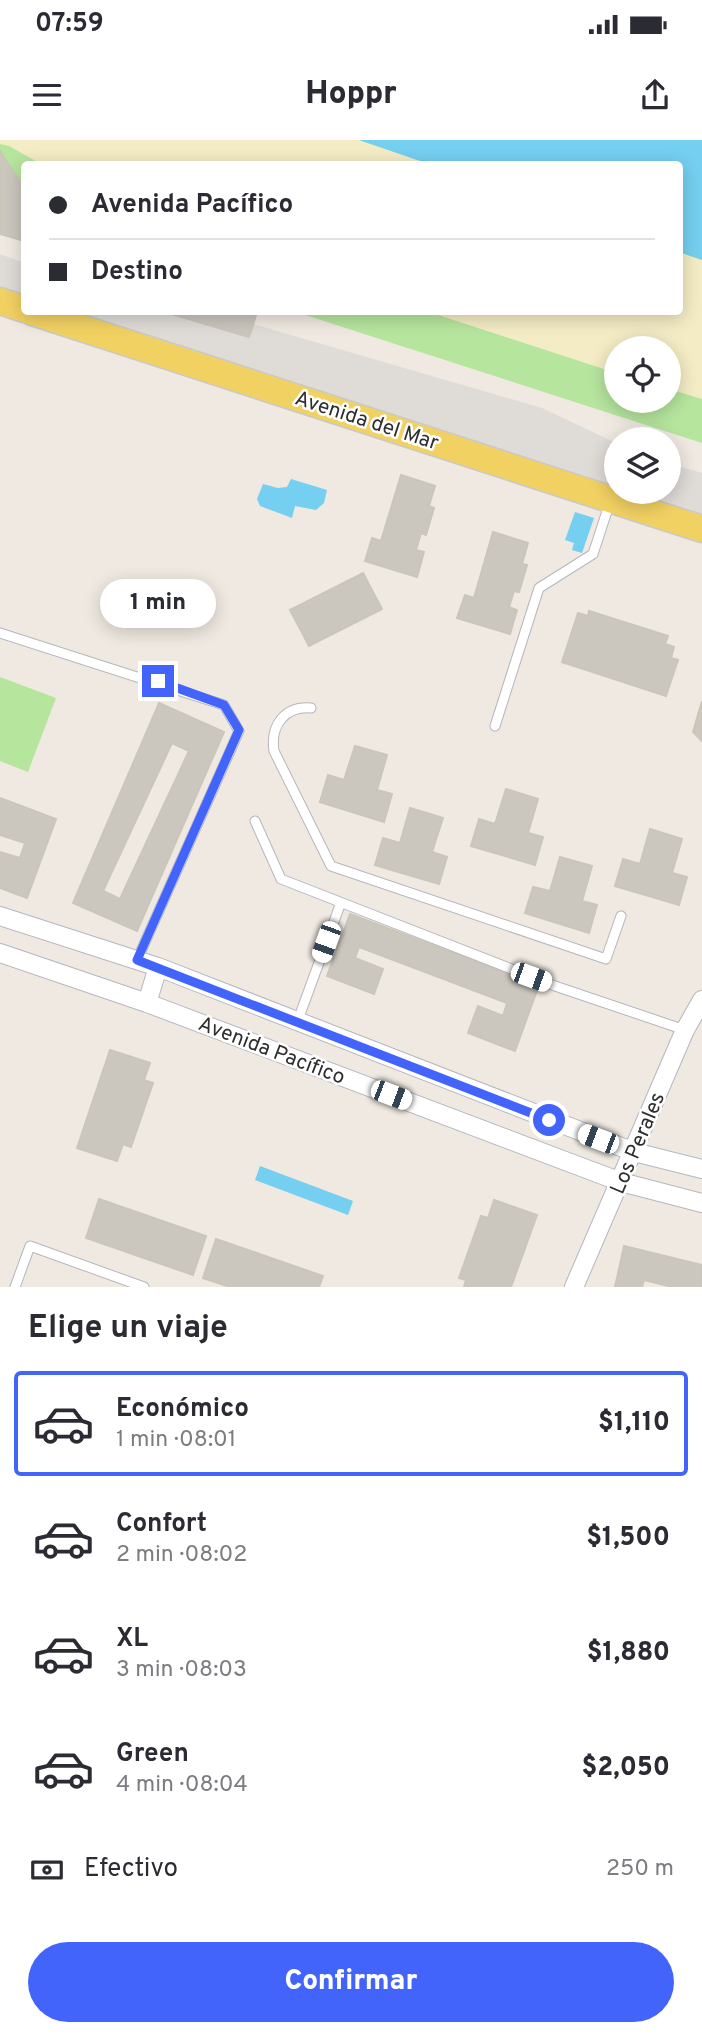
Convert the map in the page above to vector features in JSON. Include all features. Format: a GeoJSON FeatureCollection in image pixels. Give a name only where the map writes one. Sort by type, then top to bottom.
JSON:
{"type":"FeatureCollection","features":[{"type":"Feature","properties":{"kind":"main road"},"geometry":{"type":"LineString","coordinates":[[0,301],[21,308]]}},
{"type":"Feature","properties":{"kind":"main road","name":"Avenida del Mar"},"geometry":{"type":"LineString","coordinates":[[41,315],[604,497]]}},
{"type":"Feature","properties":{"kind":"main road","name":"Avenida del Mar"},"geometry":{"type":"LineString","coordinates":[[626,504],[702,529]]}},
{"type":"Feature","properties":{"kind":"street","name":"Avenida Pacífico"},"geometry":{"type":"LineString","coordinates":[[0,916],[158,967],[634,1152],[702,1169]]}},
{"type":"Feature","properties":{"kind":"street","name":"Avenida Pacífico"},"geometry":{"type":"LineString","coordinates":[[0,953],[146,1003],[621,1182],[702,1203]]}},
{"type":"Feature","properties":{"kind":"street"},"geometry":{"type":"LineString","coordinates":[[146,1003],[158,967]]}},
{"type":"Feature","properties":{"kind":"street","name":"Los Perales"},"geometry":{"type":"LineString","coordinates":[[574,1287],[685,1030],[702,1000]]}},
{"type":"Feature","properties":{"kind":"lane"},"geometry":{"type":"LineString","coordinates":[[495,726],[539,588],[593,554],[609,504]]}},
{"type":"Feature","properties":{"kind":"lane"},"geometry":{"type":"LineString","coordinates":[[0,633],[224,705],[239,730],[137,960]]}},
{"type":"Feature","properties":{"kind":"lane"},"geometry":{"type":"LineString","coordinates":[[311,708],[302,707],[284,715],[273,731],[272,741],[274,751],[331,866],[606,959],[621,916]]}},
{"type":"Feature","properties":{"kind":"lane"},"geometry":{"type":"LineString","coordinates":[[255,821],[281,879],[340,905],[555,986],[685,1030]]}},
{"type":"Feature","properties":{"kind":"lane"},"geometry":{"type":"LineString","coordinates":[[298,1020],[340,905]]}},
{"type":"Feature","properties":{"kind":"lane"},"geometry":{"type":"LineString","coordinates":[[15,1287],[30,1246],[144,1287]]}},
{"type":"Feature","properties":{"kind":"green space"},"geometry":{"type":"Polygon","coordinates":[[[0,140],[702,140],[702,443],[681,436],[681,427],[652,427],[609,413],[681,413],[681,336],[604,336],[604,411],[305,315],[683,315],[683,161],[21,161],[21,225],[0,220],[0,140]]]}},
{"type":"Feature","properties":{"kind":"green space"},"geometry":{"type":"Polygon","coordinates":[[[0,677],[56,698],[28,772],[0,761],[0,677]]]}},
{"type":"Feature","properties":{"kind":"sand"},"geometry":{"type":"Polygon","coordinates":[[[0,140],[359,140],[420,161],[36,161],[0,144],[0,140]]]}},
{"type":"Feature","properties":{"kind":"sand"},"geometry":{"type":"Polygon","coordinates":[[[683,253],[702,260],[702,399],[681,393],[681,336],[604,336],[604,369],[438,315],[683,315],[683,253]]]}},
{"type":"Feature","properties":{"kind":"shaded area"},"geometry":{"type":"Polygon","coordinates":[[[0,254],[21,262],[21,297],[0,290],[0,254]]]}},
{"type":"Feature","properties":{"kind":"shaded area"},"geometry":{"type":"Polygon","coordinates":[[[75,315],[175,315],[249,337],[253,324],[542,408],[604,437],[604,486],[75,315]]]}},
{"type":"Feature","properties":{"kind":"shaded area"},"geometry":{"type":"Polygon","coordinates":[[[681,467],[702,473],[702,518],[658,504],[681,504],[681,467]]]}},
{"type":"Feature","properties":{"kind":"water"},"geometry":{"type":"Polygon","coordinates":[[[359,140],[702,140],[702,260],[683,253],[683,161],[420,161],[359,140]]]}},
{"type":"Feature","properties":{"kind":"water"},"geometry":{"type":"Polygon","coordinates":[[[291,479],[327,490],[324,503],[316,510],[295,506],[292,518],[260,506],[257,499],[263,484],[278,488],[287,487],[291,479]]]}},
{"type":"Feature","properties":{"kind":"water"},"geometry":{"type":"Polygon","coordinates":[[[575,512],[594,518],[582,553],[572,550],[574,543],[565,540],[575,512]]]}},
{"type":"Feature","properties":{"kind":"water"},"geometry":{"type":"Polygon","coordinates":[[[260,1166],[353,1201],[348,1215],[255,1180],[260,1166]]]}},
{"type":"Feature","properties":{"kind":"building"},"geometry":{"type":"Polygon","coordinates":[[[0,151],[21,183],[21,240],[0,234],[0,151]]]}},
{"type":"Feature","properties":{"kind":"building"},"geometry":{"type":"Polygon","coordinates":[[[175,315],[256,315],[249,337],[175,315]]]}},
{"type":"Feature","properties":{"kind":"building"},"geometry":{"type":"Polygon","coordinates":[[[401,475],[435,486],[429,506],[434,508],[426,535],[421,533],[416,550],[424,552],[417,577],[365,561],[372,538],[381,541],[401,475]]]}},
{"type":"Feature","properties":{"kind":"building"},"geometry":{"type":"Polygon","coordinates":[[[493,532],[528,543],[522,564],[527,565],[519,592],[514,591],[509,607],[517,610],[510,634],[457,618],[465,595],[474,598],[493,532]]]}},
{"type":"Feature","properties":{"kind":"building"},"geometry":{"type":"Polygon","coordinates":[[[363,573],[382,609],[309,646],[290,610],[363,573]]]}},
{"type":"Feature","properties":{"kind":"building"},"geometry":{"type":"Polygon","coordinates":[[[589,611],[668,636],[665,644],[674,647],[671,658],[678,660],[666,696],[562,662],[578,613],[588,616],[589,611]]]}},
{"type":"Feature","properties":{"kind":"building"},"geometry":{"type":"Polygon","coordinates":[[[702,701],[702,741],[693,732],[702,701]]]}},
{"type":"Feature","properties":{"kind":"building"},"geometry":{"type":"Polygon","coordinates":[[[159,703],[224,732],[137,931],[73,903],[159,703]],[[172,743],[103,891],[120,899],[189,751],[172,743]]]}},
{"type":"Feature","properties":{"kind":"building"},"geometry":{"type":"Polygon","coordinates":[[[355,746],[387,755],[377,790],[392,794],[384,822],[320,802],[328,775],[344,780],[355,746]]]}},
{"type":"Feature","properties":{"kind":"building"},"geometry":{"type":"Polygon","coordinates":[[[506,789],[538,799],[528,833],[543,837],[535,865],[471,846],[479,819],[495,824],[506,789]]]}},
{"type":"Feature","properties":{"kind":"building"},"geometry":{"type":"Polygon","coordinates":[[[0,798],[56,819],[27,898],[0,888],[0,852],[20,858],[25,843],[0,835],[0,798]]]}},
{"type":"Feature","properties":{"kind":"building"},"geometry":{"type":"Polygon","coordinates":[[[410,808],[443,818],[432,852],[447,857],[439,884],[375,865],[383,838],[400,843],[410,808]]]}},
{"type":"Feature","properties":{"kind":"building"},"geometry":{"type":"Polygon","coordinates":[[[650,829],[682,839],[672,873],[687,877],[679,905],[615,886],[623,859],[640,864],[650,829]]]}},
{"type":"Feature","properties":{"kind":"building"},"geometry":{"type":"Polygon","coordinates":[[[560,857],[592,866],[582,901],[597,905],[589,933],[525,913],[533,887],[550,891],[560,857]]]}},
{"type":"Feature","properties":{"kind":"building"},"geometry":{"type":"Polygon","coordinates":[[[350,914],[539,985],[515,1051],[468,1033],[478,1006],[503,1016],[507,1003],[359,947],[355,958],[383,969],[374,994],[327,976],[350,914]]]}},
{"type":"Feature","properties":{"kind":"building"},"geometry":{"type":"Polygon","coordinates":[[[110,1050],[150,1063],[144,1080],[153,1083],[131,1147],[123,1144],[117,1161],[77,1148],[110,1050]]]}},
{"type":"Feature","properties":{"kind":"building"},"geometry":{"type":"Polygon","coordinates":[[[99,1199],[206,1236],[193,1275],[86,1238],[99,1199]]]}},
{"type":"Feature","properties":{"kind":"building"},"geometry":{"type":"Polygon","coordinates":[[[494,1200],[537,1215],[511,1287],[464,1287],[466,1280],[459,1278],[481,1216],[488,1218],[494,1200]]]}},
{"type":"Feature","properties":{"kind":"building"},"geometry":{"type":"Polygon","coordinates":[[[216,1239],[323,1276],[319,1287],[230,1287],[203,1278],[216,1239]]]}},
{"type":"Feature","properties":{"kind":"building"},"geometry":{"type":"Polygon","coordinates":[[[624,1246],[702,1265],[702,1287],[673,1287],[644,1280],[642,1287],[615,1287],[624,1246]]]}},
{"type":"Feature","properties":{"kind":"route"},"geometry":{"type":"LineString","coordinates":[[158,681],[224,705],[239,730],[137,960],[298,1020],[549,1120]]}}]}
